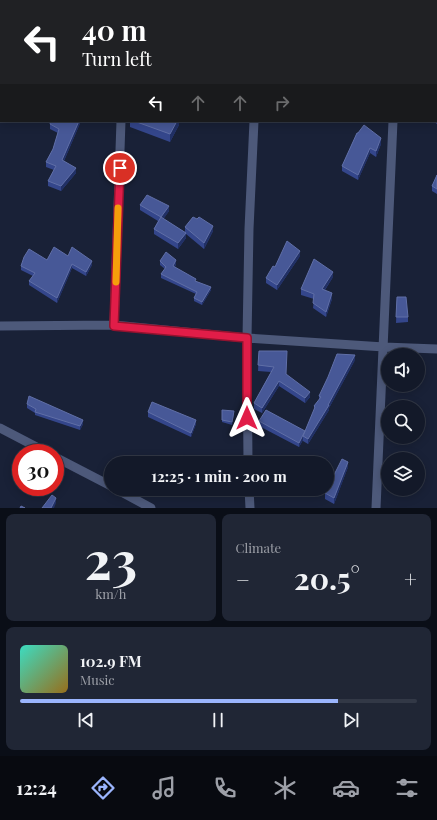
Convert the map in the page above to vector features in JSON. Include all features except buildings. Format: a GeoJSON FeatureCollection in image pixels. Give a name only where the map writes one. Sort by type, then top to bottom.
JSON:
{"type":"FeatureCollection","features":[{"type":"Feature","properties":{"kind":"street"},"geometry":{"type":"LineString","coordinates":[[114,326],[121,122]]}},
{"type":"Feature","properties":{"kind":"street"},"geometry":{"type":"LineString","coordinates":[[248,456],[247,338],[249,230],[254,122]]}},
{"type":"Feature","properties":{"kind":"street"},"geometry":{"type":"LineString","coordinates":[[376,508],[393,122]]}},
{"type":"Feature","properties":{"kind":"street"},"geometry":{"type":"LineString","coordinates":[[0,326],[114,326],[247,338],[437,349]]}},
{"type":"Feature","properties":{"kind":"street"},"geometry":{"type":"LineString","coordinates":[[0,428],[31,444]]}},
{"type":"Feature","properties":{"kind":"street"},"geometry":{"type":"LineString","coordinates":[[64,462],[104,482]]}},
{"type":"Feature","properties":{"kind":"street"},"geometry":{"type":"LineString","coordinates":[[129,496],[152,508]]}},
{"type":"Feature","properties":{"kind":"street"},"geometry":{"type":"LineString","coordinates":[[249,496],[250,508]]}},
{"type":"Feature","properties":{"kind":"slow traffic"},"geometry":{"type":"LineString","coordinates":[[116,282],[118,208]]}},
{"type":"Feature","properties":{"kind":"route"},"geometry":{"type":"LineString","coordinates":[[120,168],[114,326],[247,338],[247,418]]}}]}
